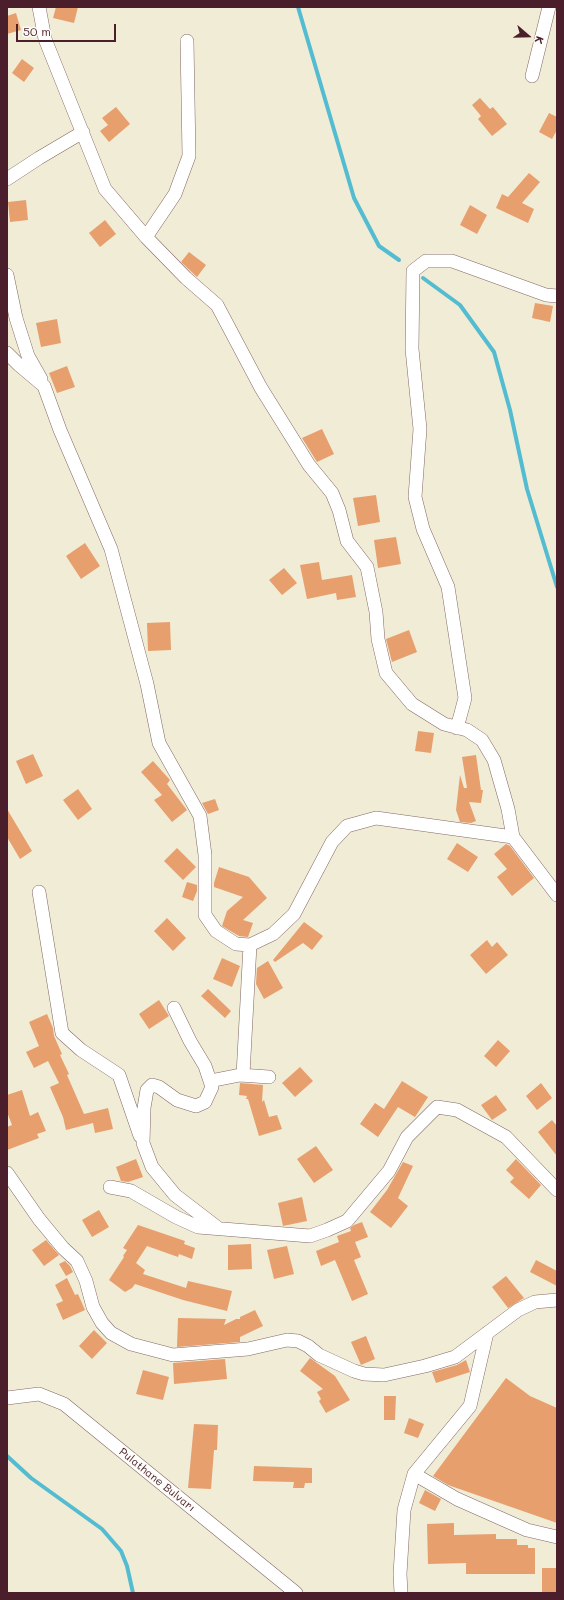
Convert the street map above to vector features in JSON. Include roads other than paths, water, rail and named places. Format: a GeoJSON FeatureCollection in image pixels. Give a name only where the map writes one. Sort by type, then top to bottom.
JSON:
{"type":"FeatureCollection","features":[{"type":"Feature","properties":{"kind":"street"},"geometry":{"type":"LineString","coordinates":[[39,7],[45,39],[105,189],[146,237],[186,278],[217,305],[261,388],[309,464],[332,493],[339,510],[347,540],[367,567],[376,612],[378,639],[386,673],[412,704],[444,724],[467,730],[482,740],[494,760],[508,809],[513,837],[557,895]]}},
{"type":"Feature","properties":{"kind":"street"},"geometry":{"type":"LineString","coordinates":[[532,76],[549,7]]}},
{"type":"Feature","properties":{"kind":"street"},"geometry":{"type":"LineString","coordinates":[[146,237],[175,194],[189,156],[187,41]]}},
{"type":"Feature","properties":{"kind":"street"},"geometry":{"type":"LineString","coordinates":[[7,179],[83,132]]}},
{"type":"Feature","properties":{"kind":"street"},"geometry":{"type":"LineString","coordinates":[[457,728],[466,698],[448,587],[423,529],[415,497],[420,429],[412,349],[413,271],[426,261],[452,260],[546,295],[557,296]]}},
{"type":"Feature","properties":{"kind":"street"},"geometry":{"type":"LineString","coordinates":[[7,275],[16,318],[28,356],[44,386],[60,430],[111,549],[147,684],[159,743],[200,816],[205,855],[205,915],[216,931],[236,944],[250,945],[273,934],[294,914],[332,842],[347,826],[376,818],[513,837]]}},
{"type":"Feature","properties":{"kind":"street"},"geometry":{"type":"LineString","coordinates":[[7,353],[44,386]]}},
{"type":"Feature","properties":{"kind":"street"},"geometry":{"type":"LineString","coordinates":[[39,892],[62,1033],[81,1050],[119,1075],[152,1167],[175,1195],[218,1228]]}},
{"type":"Feature","properties":{"kind":"street"},"geometry":{"type":"LineString","coordinates":[[242,1075],[250,945]]}},
{"type":"Feature","properties":{"kind":"street"},"geometry":{"type":"LineString","coordinates":[[143,1143],[144,1108],[147,1090],[152,1085],[159,1087],[177,1100],[196,1106],[205,1102],[212,1087],[205,1066],[190,1041],[174,1008]]}},
{"type":"Feature","properties":{"kind":"street"},"geometry":{"type":"LineString","coordinates":[[210,1081],[242,1075],[269,1077]]}},
{"type":"Feature","properties":{"kind":"street"},"geometry":{"type":"LineString","coordinates":[[110,1187],[130,1191],[176,1217],[198,1227],[310,1236],[346,1221],[389,1171],[407,1137],[437,1107],[457,1110],[506,1137],[557,1190]]}},
{"type":"Feature","properties":{"kind":"street"},"geometry":{"type":"LineString","coordinates":[[7,1173],[39,1219],[63,1248],[77,1261],[86,1281],[94,1307],[102,1323],[112,1334],[131,1344],[173,1356],[248,1349],[287,1340],[298,1341],[308,1346],[319,1355],[354,1371],[364,1374],[384,1375],[425,1366],[455,1357],[518,1310],[535,1302],[557,1300]]}},
{"type":"Feature","properties":{"kind":"street"},"geometry":{"type":"LineString","coordinates":[[401,1593],[400,1574],[404,1510],[414,1474],[470,1406],[487,1333]]}},
{"type":"Feature","properties":{"kind":"street","name":"Pulathane Bulvarı"},"geometry":{"type":"LineString","coordinates":[[7,1398],[39,1394],[64,1404],[296,1593]]}},
{"type":"Feature","properties":{"kind":"street"},"geometry":{"type":"LineString","coordinates":[[414,1474],[464,1502],[527,1530],[557,1537]]}},
{"type":"Feature","properties":{"kind":"waterway"},"geometry":{"type":"LineString","coordinates":[[298,7],[354,198],[379,246],[399,260]]}},
{"type":"Feature","properties":{"kind":"waterway"},"geometry":{"type":"LineString","coordinates":[[423,278],[460,305],[494,352],[510,410],[527,489],[557,587]]}},
{"type":"Feature","properties":{"kind":"waterway"},"geometry":{"type":"LineString","coordinates":[[7,1456],[31,1478],[102,1529],[121,1551],[127,1566],[133,1593]]}}]}
